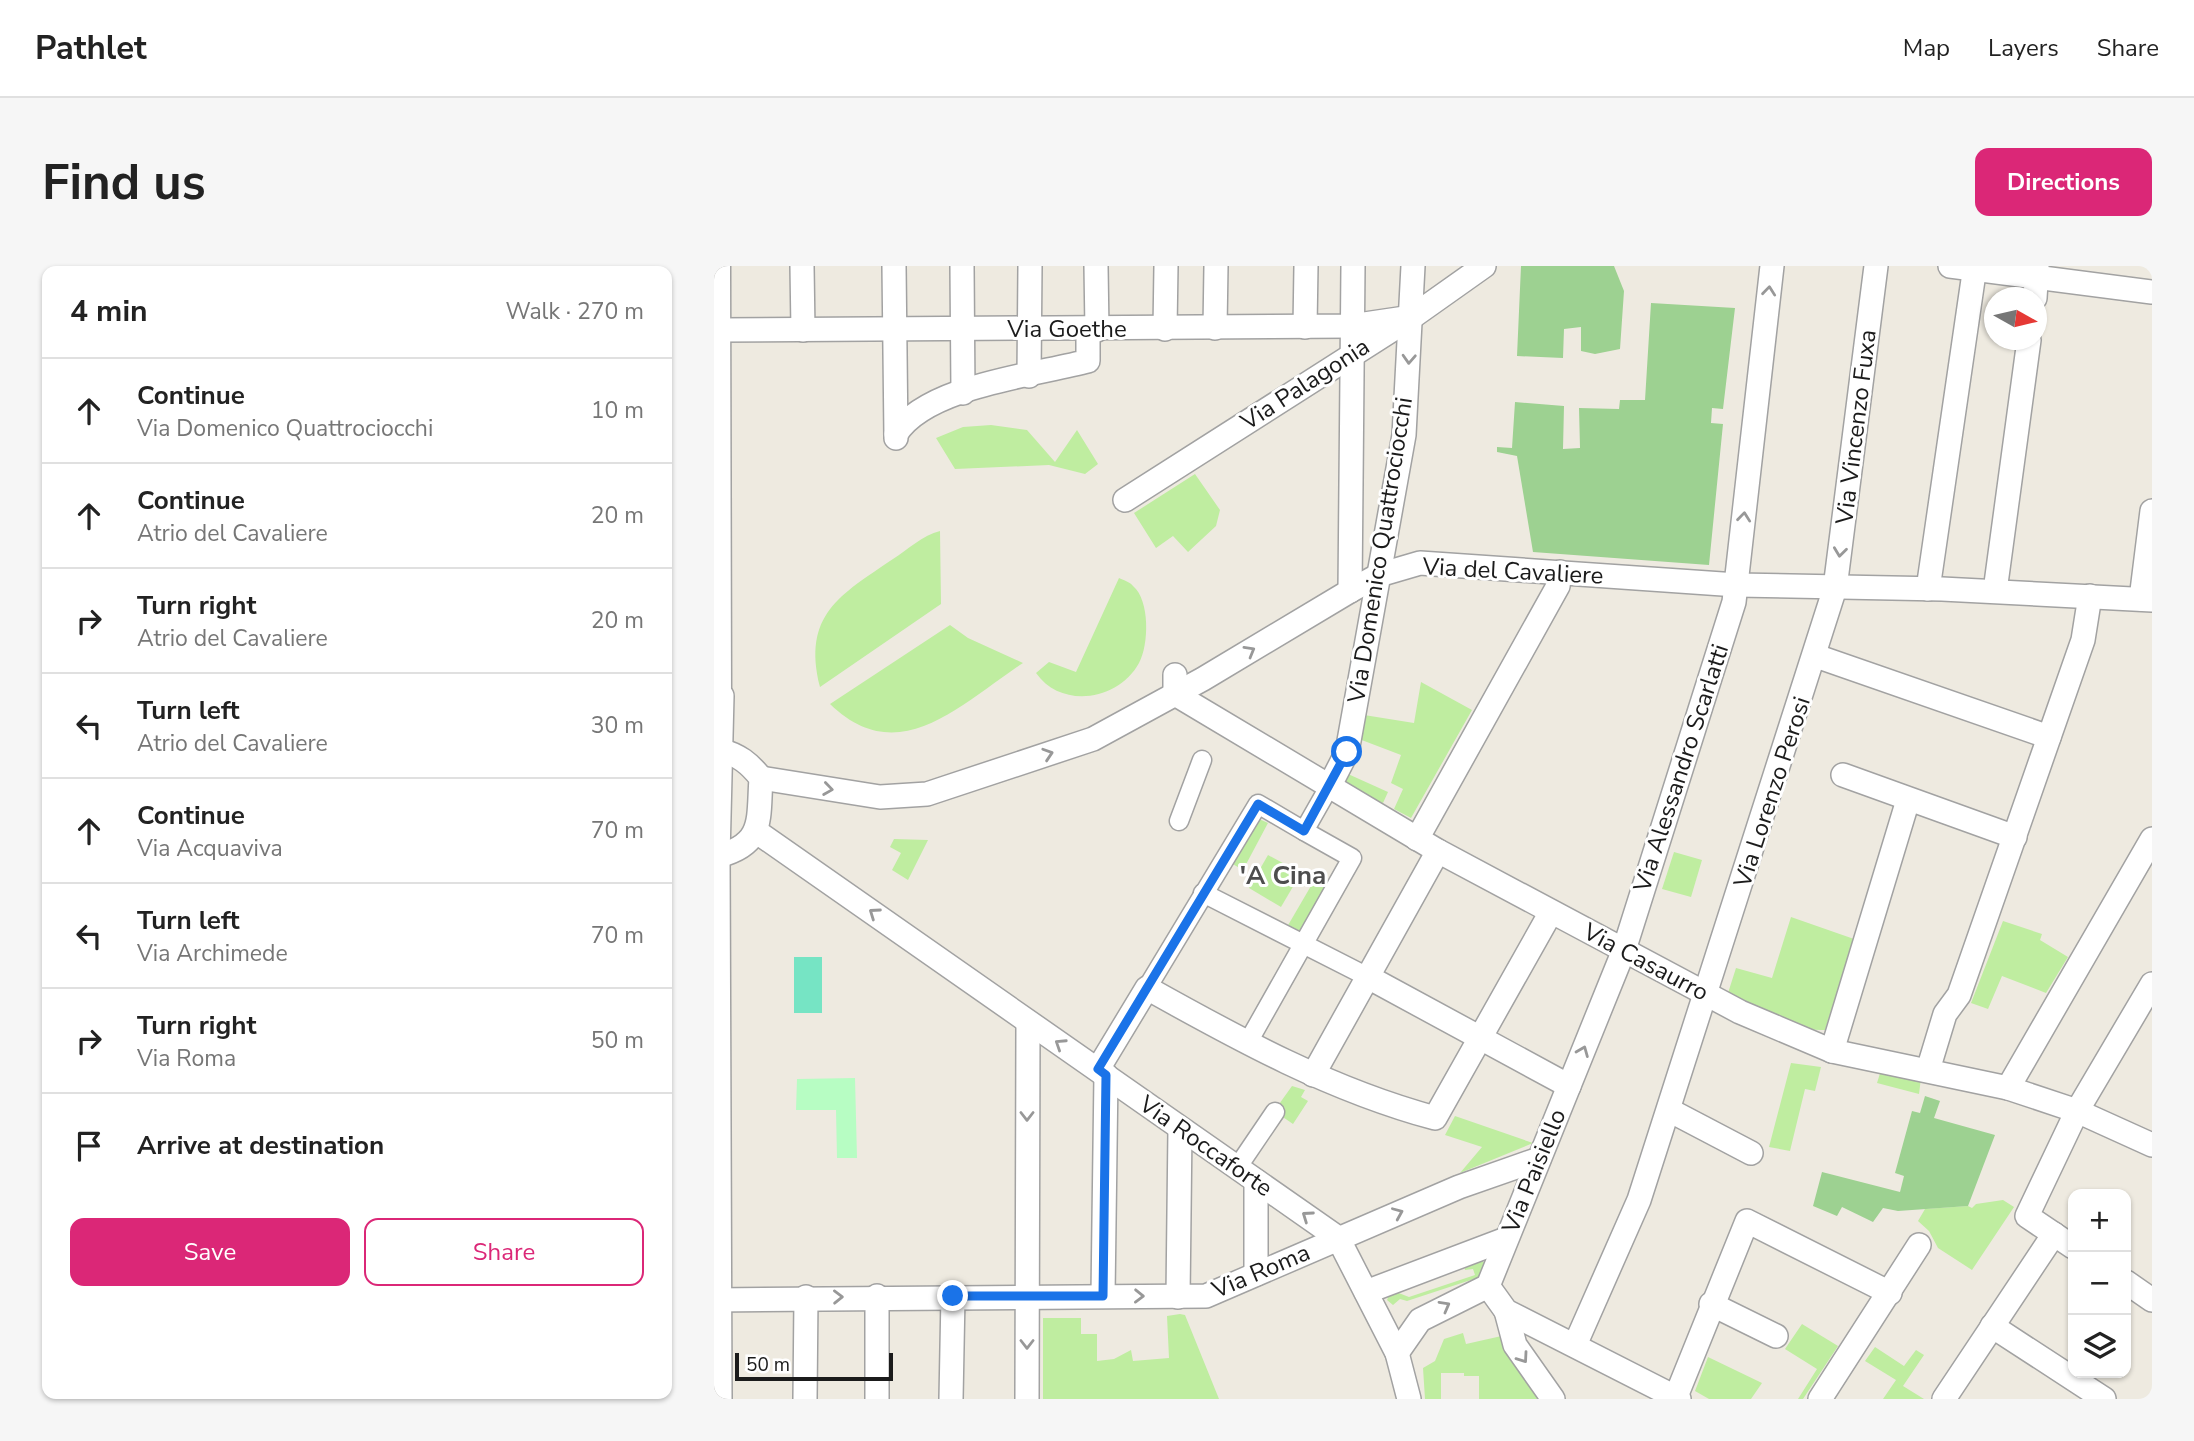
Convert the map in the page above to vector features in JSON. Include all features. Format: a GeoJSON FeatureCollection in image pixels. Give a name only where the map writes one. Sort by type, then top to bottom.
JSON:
{"type":"FeatureCollection","features":[{"type":"Feature","properties":{"kind":"street"},"geometry":{"type":"LineString","coordinates":[[720,1399],[716,1171],[716,856],[721,266]]}},
{"type":"Feature","properties":{"kind":"street"},"geometry":{"type":"LineString","coordinates":[[802,266],[803,330]]}},
{"type":"Feature","properties":{"kind":"street"},"geometry":{"type":"LineString","coordinates":[[894,266],[896,436],[915,411],[1002,379],[1029,376],[1088,361],[1093,330],[1096,266]]}},
{"type":"Feature","properties":{"kind":"street"},"geometry":{"type":"LineString","coordinates":[[962,266],[962,393]]}},
{"type":"Feature","properties":{"kind":"street"},"geometry":{"type":"LineString","coordinates":[[1029,376],[1030,266]]}},
{"type":"Feature","properties":{"kind":"street"},"geometry":{"type":"LineString","coordinates":[[1165,329],[1166,266]]}},
{"type":"Feature","properties":{"kind":"street"},"geometry":{"type":"LineString","coordinates":[[1215,328],[1216,266]]}},
{"type":"Feature","properties":{"kind":"street"},"geometry":{"type":"LineString","coordinates":[[1305,327],[1306,266]]}},
{"type":"Feature","properties":{"kind":"street"},"geometry":{"type":"LineString","coordinates":[[1350,591],[1353,266]]}},
{"type":"Feature","properties":{"kind":"street","name":"Via Domenico Quattrociocchi"},"geometry":{"type":"LineString","coordinates":[[1329,787],[1347,752],[1405,435],[1413,266]]}},
{"type":"Feature","properties":{"kind":"street","name":"Via Alessandro Scarlatti"},"geometry":{"type":"LineString","coordinates":[[1623,950],[1734,602],[1772,266]]}},
{"type":"Feature","properties":{"kind":"street","name":"Via Vincenzo Fuxa"},"geometry":{"type":"LineString","coordinates":[[1835,589],[1876,266]]}},
{"type":"Feature","properties":{"kind":"street"},"geometry":{"type":"LineString","coordinates":[[1950,266],[2037,280],[2152,292]]}},
{"type":"Feature","properties":{"kind":"street"},"geometry":{"type":"LineString","coordinates":[[1928,589],[1975,268]]}},
{"type":"Feature","properties":{"kind":"street","name":"Via Palagonia"},"geometry":{"type":"LineString","coordinates":[[1125,500],[1351,353],[1412,317],[1472,270]]}},
{"type":"Feature","properties":{"kind":"street","name":"Via Goethe"},"geometry":{"type":"LineString","coordinates":[[721,330],[1305,327],[1351,326],[1412,317]]}},
{"type":"Feature","properties":{"kind":"street"},"geometry":{"type":"LineString","coordinates":[[1995,592],[2028,350]]}},
{"type":"Feature","properties":{"kind":"street"},"geometry":{"type":"LineString","coordinates":[[2146,600],[2152,511]]}},
{"type":"Feature","properties":{"kind":"street","name":"Via del Cavaliere"},"geometry":{"type":"LineString","coordinates":[[761,778],[880,797],[927,794],[1093,739],[1175,685],[1379,575],[1420,563],[1737,585],[1928,589],[2146,600]]}},
{"type":"Feature","properties":{"kind":"street"},"geometry":{"type":"LineString","coordinates":[[1417,839],[1558,586],[1560,572]]}},
{"type":"Feature","properties":{"kind":"street","name":"Via Lorenzo Perosi"},"geometry":{"type":"LineString","coordinates":[[1575,1345],[1639,1200],[1707,995],[1835,589]]}},
{"type":"Feature","properties":{"kind":"street"},"geometry":{"type":"LineString","coordinates":[[1928,1070],[1945,1014],[1959,995],[2083,640],[2090,596]]}},
{"type":"Feature","properties":{"kind":"street"},"geometry":{"type":"LineString","coordinates":[[1815,656],[2049,737]]}},
{"type":"Feature","properties":{"kind":"street","name":"Via Casaurro"},"geometry":{"type":"LineString","coordinates":[[1175,685],[1329,787],[1438,852],[1707,995],[1832,1051],[2008,1088],[2077,1111],[2152,1146]]}},
{"type":"Feature","properties":{"kind":"street"},"geometry":{"type":"LineString","coordinates":[[716,856],[735,852],[750,842],[757,832],[761,778],[750,764],[736,754],[717,750]]}},
{"type":"Feature","properties":{"kind":"street"},"geometry":{"type":"LineString","coordinates":[[1180,821],[1202,760]]}},
{"type":"Feature","properties":{"kind":"street"},"geometry":{"type":"LineString","coordinates":[[1843,775],[2015,837]]}},
{"type":"Feature","properties":{"kind":"street"},"geometry":{"type":"LineString","coordinates":[[1304,831],[1329,787]]}},
{"type":"Feature","properties":{"kind":"street"},"geometry":{"type":"LineString","coordinates":[[1832,1051],[1908,800]]}},
{"type":"Feature","properties":{"kind":"street"},"geometry":{"type":"LineString","coordinates":[[1103,1296],[1102,1072],[1147,988],[1258,804],[1352,858],[1247,1044]]}},
{"type":"Feature","properties":{"kind":"street","name":"Via Roccaforte"},"geometry":{"type":"LineString","coordinates":[[757,832],[1338,1238],[1397,1353],[1409,1399]]}},
{"type":"Feature","properties":{"kind":"street"},"geometry":{"type":"LineString","coordinates":[[2008,1088],[2152,839]]}},
{"type":"Feature","properties":{"kind":"street"},"geometry":{"type":"LineString","coordinates":[[1313,1075],[1438,852]]}},
{"type":"Feature","properties":{"kind":"street"},"geometry":{"type":"LineString","coordinates":[[1203,893],[1368,977],[1569,1086]]}},
{"type":"Feature","properties":{"kind":"street"},"geometry":{"type":"LineString","coordinates":[[1147,988],[1247,1044],[1313,1075],[1397,1108],[1434,1118],[1552,912]]}},
{"type":"Feature","properties":{"kind":"street","name":"Via Paisiello"},"geometry":{"type":"LineString","coordinates":[[1488,1286],[1623,950]]}},
{"type":"Feature","properties":{"kind":"street"},"geometry":{"type":"LineString","coordinates":[[2068,1244],[2026,1216],[2077,1111],[2152,984]]}},
{"type":"Feature","properties":{"kind":"street"},"geometry":{"type":"LineString","coordinates":[[1027,1399],[1028,1023]]}},
{"type":"Feature","properties":{"kind":"street"},"geometry":{"type":"LineString","coordinates":[[1669,1110],[1751,1153]]}},
{"type":"Feature","properties":{"kind":"street"},"geometry":{"type":"LineString","coordinates":[[1237,1168],[1275,1112]]}},
{"type":"Feature","properties":{"kind":"street"},"geometry":{"type":"LineString","coordinates":[[1178,1297],[1180,1129]]}},
{"type":"Feature","properties":{"kind":"street","name":"Via Roma"},"geometry":{"type":"LineString","coordinates":[[717,1300],[877,1296],[1206,1296],[1459,1187],[1539,1159]]}},
{"type":"Feature","properties":{"kind":"street"},"geometry":{"type":"LineString","coordinates":[[1256,1181],[1256,1273]]}},
{"type":"Feature","properties":{"kind":"street"},"geometry":{"type":"LineString","coordinates":[[1506,1311],[1676,1398],[1711,1304],[1747,1221],[1890,1293]]}},
{"type":"Feature","properties":{"kind":"street"},"geometry":{"type":"LineString","coordinates":[[1944,1399],[2054,1234]]}},
{"type":"Feature","properties":{"kind":"street"},"geometry":{"type":"LineString","coordinates":[[1366,1292],[1506,1239]]}},
{"type":"Feature","properties":{"kind":"street"},"geometry":{"type":"LineString","coordinates":[[1820,1399],[1919,1245]]}},
{"type":"Feature","properties":{"kind":"street"},"geometry":{"type":"LineString","coordinates":[[2131,1285],[2152,1300]]}},
{"type":"Feature","properties":{"kind":"street"},"geometry":{"type":"LineString","coordinates":[[1397,1353],[1420,1320],[1488,1286],[1506,1311],[1514,1345],[1553,1399]]}},
{"type":"Feature","properties":{"kind":"street"},"geometry":{"type":"LineString","coordinates":[[877,1296],[877,1399]]}},
{"type":"Feature","properties":{"kind":"street"},"geometry":{"type":"LineString","coordinates":[[951,1399],[953,1296]]}},
{"type":"Feature","properties":{"kind":"street"},"geometry":{"type":"LineString","coordinates":[[805,1399],[806,1297]]}},
{"type":"Feature","properties":{"kind":"street"},"geometry":{"type":"LineString","coordinates":[[1711,1304],[1776,1336]]}},
{"type":"Feature","properties":{"kind":"street"},"geometry":{"type":"LineString","coordinates":[[1992,1326],[2104,1399]]}},
{"type":"Feature","properties":{"kind":"green space"},"geometry":{"type":"Polygon","coordinates":[[[1521,266],[1614,266],[1624,291],[1620,349],[1595,354],[1581,351],[1581,327],[1564,329],[1563,358],[1517,356],[1521,266]]]}},
{"type":"Feature","properties":{"kind":"green space"},"geometry":{"type":"Polygon","coordinates":[[[1651,303],[1735,308],[1723,409],[1712,408],[1711,423],[1723,424],[1709,565],[1533,552],[1517,456],[1497,452],[1497,447],[1512,448],[1515,402],[1564,406],[1563,449],[1580,448],[1579,408],[1619,409],[1620,400],[1645,400],[1651,303]]]}},
{"type":"Feature","properties":{"kind":"green space"},"geometry":{"type":"Polygon","coordinates":[[[991,425],[1027,430],[1055,462],[1077,430],[1098,464],[1085,474],[1049,465],[955,469],[936,438],[963,427],[991,425]]]}},
{"type":"Feature","properties":{"kind":"green space"},"geometry":{"type":"Polygon","coordinates":[[[1195,474],[1220,510],[1216,526],[1188,552],[1173,536],[1156,548],[1134,513],[1195,474]]]}},
{"type":"Feature","properties":{"kind":"green space"},"geometry":{"type":"Polygon","coordinates":[[[940,531],[941,604],[820,687],[816,642],[821,624],[830,609],[857,584],[921,539],[940,531]]]}},
{"type":"Feature","properties":{"kind":"green space"},"geometry":{"type":"Polygon","coordinates":[[[1119,578],[1130,583],[1143,601],[1146,634],[1139,663],[1130,676],[1118,685],[1090,696],[1075,696],[1047,685],[1036,673],[1049,662],[1076,672],[1119,578]]]}},
{"type":"Feature","properties":{"kind":"green space"},"geometry":{"type":"Polygon","coordinates":[[[950,625],[968,638],[1023,663],[953,712],[929,724],[905,731],[881,732],[856,723],[830,704],[950,625]]]}},
{"type":"Feature","properties":{"kind":"green space"},"geometry":{"type":"Polygon","coordinates":[[[1421,682],[1472,710],[1411,818],[1394,809],[1403,789],[1391,783],[1401,755],[1359,739],[1364,715],[1414,723],[1421,682]]]}},
{"type":"Feature","properties":{"kind":"green space"},"geometry":{"type":"Polygon","coordinates":[[[1348,774],[1388,792],[1383,803],[1342,785],[1348,774]]]}},
{"type":"Feature","properties":{"kind":"green space"},"geometry":{"type":"Polygon","coordinates":[[[1257,818],[1268,823],[1243,870],[1231,863],[1257,818]]]}},
{"type":"Feature","properties":{"kind":"green space"},"geometry":{"type":"Polygon","coordinates":[[[894,839],[928,840],[908,880],[892,870],[901,853],[890,847],[894,839]]]}},
{"type":"Feature","properties":{"kind":"green space"},"geometry":{"type":"Polygon","coordinates":[[[1674,852],[1702,860],[1691,897],[1662,889],[1674,852]]]}},
{"type":"Feature","properties":{"kind":"green space"},"geometry":{"type":"Polygon","coordinates":[[[1268,855],[1301,873],[1281,907],[1249,888],[1268,855]]]}},
{"type":"Feature","properties":{"kind":"green space"},"geometry":{"type":"Polygon","coordinates":[[[1315,879],[1326,885],[1299,934],[1287,927],[1315,879]]]}},
{"type":"Feature","properties":{"kind":"green space"},"geometry":{"type":"Polygon","coordinates":[[[1791,917],[1854,939],[1825,1030],[1812,1030],[1787,1023],[1728,993],[1736,968],[1772,978],[1791,917]]]}},
{"type":"Feature","properties":{"kind":"green space"},"geometry":{"type":"Polygon","coordinates":[[[2003,921],[2042,934],[2040,940],[2068,957],[2046,993],[2002,976],[1988,1009],[1971,1003],[2003,921]]]}},
{"type":"Feature","properties":{"kind":"green space"},"geometry":{"type":"Polygon","coordinates":[[[794,957],[822,957],[822,1013],[794,1013],[794,957]]]}},
{"type":"Feature","properties":{"kind":"green space"},"geometry":{"type":"Polygon","coordinates":[[[1791,1063],[1821,1067],[1815,1091],[1805,1089],[1790,1151],[1769,1147],[1791,1063]]]}},
{"type":"Feature","properties":{"kind":"green space"},"geometry":{"type":"Polygon","coordinates":[[[1882,1067],[1921,1078],[1919,1094],[1877,1083],[1882,1067]]]}},
{"type":"Feature","properties":{"kind":"green space"},"geometry":{"type":"Polygon","coordinates":[[[855,1078],[857,1158],[837,1158],[836,1110],[796,1110],[797,1079],[855,1078]]]}},
{"type":"Feature","properties":{"kind":"green space"},"geometry":{"type":"Polygon","coordinates":[[[1292,1086],[1305,1090],[1301,1097],[1308,1101],[1293,1124],[1277,1113],[1277,1107],[1292,1086]]]}},
{"type":"Feature","properties":{"kind":"green space"},"geometry":{"type":"Polygon","coordinates":[[[1925,1096],[1940,1101],[1934,1118],[1995,1135],[1968,1206],[1898,1211],[1883,1208],[1873,1222],[1842,1207],[1837,1216],[1813,1206],[1822,1172],[1900,1192],[1904,1176],[1895,1173],[1912,1111],[1920,1113],[1925,1096]]]}},
{"type":"Feature","properties":{"kind":"green space"},"geometry":{"type":"Polygon","coordinates":[[[1455,1116],[1533,1143],[1460,1173],[1482,1147],[1445,1135],[1455,1116]]]}},
{"type":"Feature","properties":{"kind":"green space"},"geometry":{"type":"Polygon","coordinates":[[[2003,1200],[2014,1207],[1972,1270],[1938,1248],[1929,1231],[1918,1221],[1925,1209],[1972,1208],[1976,1204],[2003,1200]]]}},
{"type":"Feature","properties":{"kind":"green space"},"geometry":{"type":"Polygon","coordinates":[[[1481,1259],[1487,1266],[1486,1275],[1407,1301],[1400,1299],[1393,1305],[1387,1300],[1391,1290],[1409,1297],[1475,1275],[1473,1269],[1465,1270],[1464,1261],[1481,1259]]]}},
{"type":"Feature","properties":{"kind":"green space"},"geometry":{"type":"Polygon","coordinates":[[[1185,1315],[1219,1399],[1043,1399],[1043,1318],[1081,1318],[1081,1334],[1097,1334],[1097,1361],[1114,1359],[1131,1350],[1133,1361],[1169,1358],[1167,1316],[1185,1315]]]}},
{"type":"Feature","properties":{"kind":"green space"},"geometry":{"type":"Polygon","coordinates":[[[1802,1324],[1838,1346],[1803,1399],[1798,1399],[1817,1369],[1785,1349],[1802,1324]]]}},
{"type":"Feature","properties":{"kind":"green space"},"geometry":{"type":"Polygon","coordinates":[[[1463,1333],[1466,1344],[1506,1335],[1546,1399],[1479,1399],[1479,1376],[1441,1373],[1441,1399],[1425,1399],[1423,1368],[1435,1361],[1444,1339],[1463,1333]]]}},
{"type":"Feature","properties":{"kind":"green space"},"geometry":{"type":"Polygon","coordinates":[[[1875,1347],[1904,1366],[1916,1350],[1924,1355],[1903,1386],[1924,1399],[1883,1399],[1896,1380],[1865,1361],[1875,1347]]]}},
{"type":"Feature","properties":{"kind":"green space"},"geometry":{"type":"Polygon","coordinates":[[[1708,1357],[1762,1383],[1751,1399],[1709,1399],[1695,1391],[1708,1357]]]}},
{"type":"Feature","properties":{"kind":"district","name":"'A Cina"},"geometry":{"type":"Point","coordinates":[1283,875]}},
{"type":"Feature","properties":{"kind":"route"},"geometry":{"type":"LineString","coordinates":[[953,1296],[1103,1296],[1106,1075],[1098,1069],[1258,804],[1304,831],[1347,752]]}}]}
